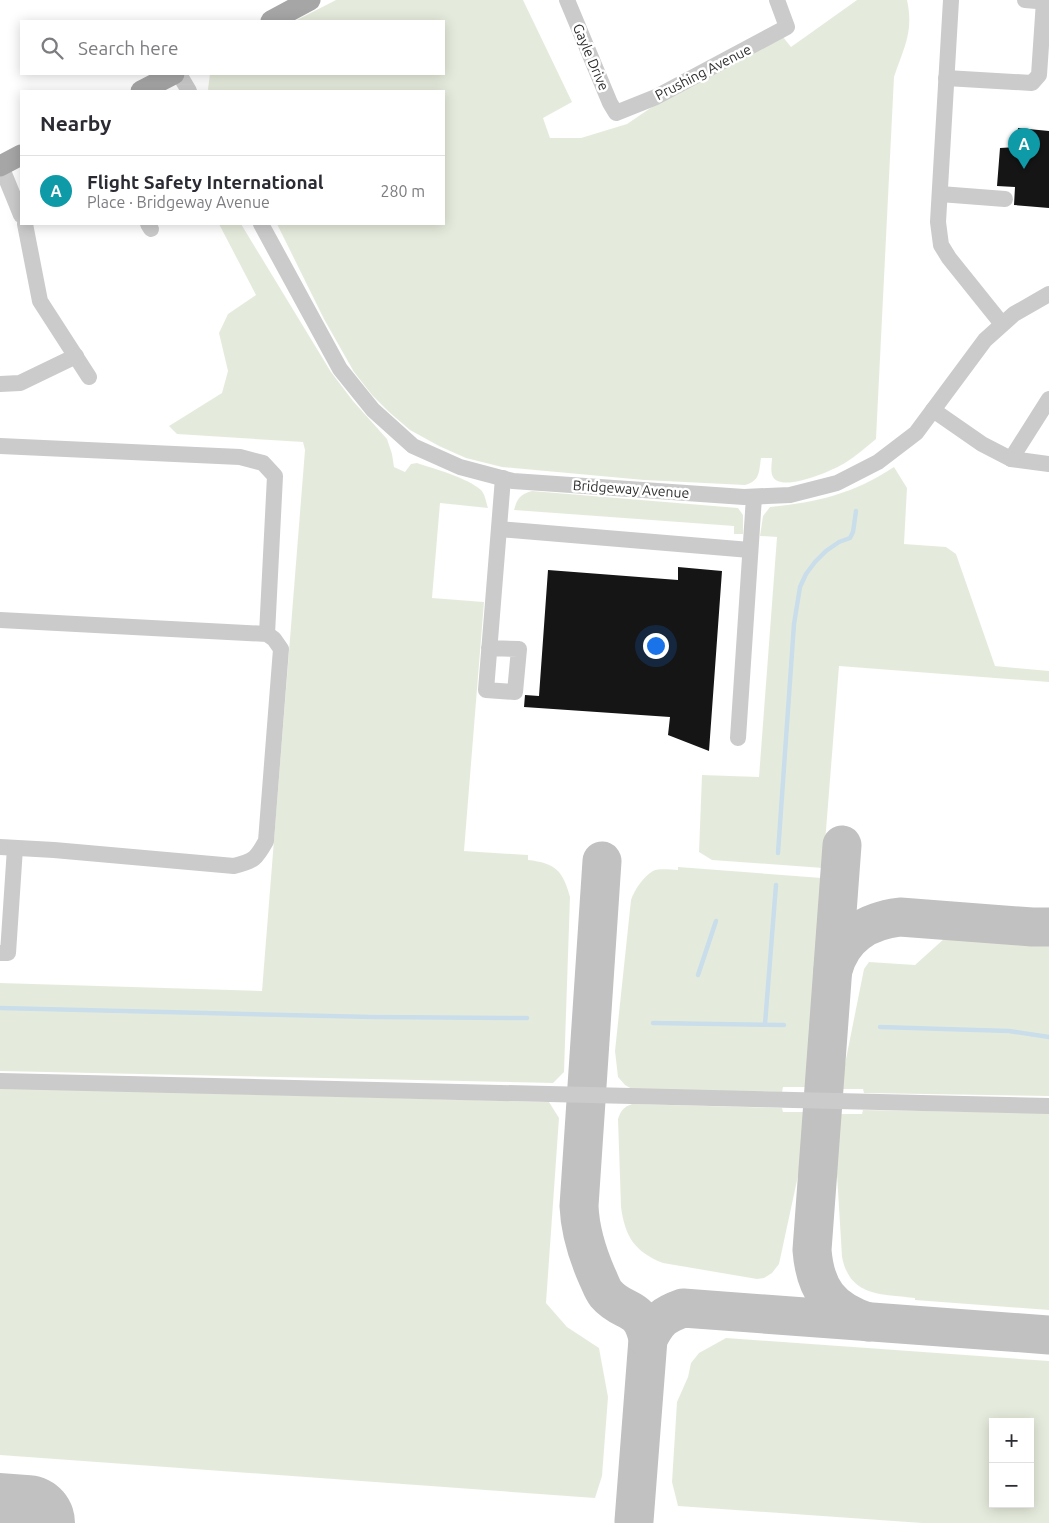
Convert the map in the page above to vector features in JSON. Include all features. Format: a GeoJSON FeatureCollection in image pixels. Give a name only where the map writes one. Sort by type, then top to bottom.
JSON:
{"type":"FeatureCollection","features":[{"type":"Feature","properties":{"kind":"main road"},"geometry":{"type":"LineString","coordinates":[[273,20],[310,0]]}},
{"type":"Feature","properties":{"kind":"main road"},"geometry":{"type":"LineString","coordinates":[[143,90],[172,75]]}},
{"type":"Feature","properties":{"kind":"main road"},"geometry":{"type":"LineString","coordinates":[[0,166],[20,156]]}},
{"type":"Feature","properties":{"kind":"street","name":"Gayle Drive"},"geometry":{"type":"LineString","coordinates":[[566,0],[616,113]]}},
{"type":"Feature","properties":{"kind":"street","name":"Prushing Avenue"},"geometry":{"type":"LineString","coordinates":[[616,113],[656,96],[787,27],[777,0]]}},
{"type":"Feature","properties":{"kind":"street"},"geometry":{"type":"LineString","coordinates":[[951,0],[938,222],[941,245],[949,258],[1002,324]]}},
{"type":"Feature","properties":{"kind":"street"},"geometry":{"type":"LineString","coordinates":[[946,78],[1032,83],[1039,75],[1046,1],[1025,0]]}},
{"type":"Feature","properties":{"kind":"street"},"geometry":{"type":"LineString","coordinates":[[180,75],[188,90]]}},
{"type":"Feature","properties":{"kind":"street"},"geometry":{"type":"LineString","coordinates":[[0,166],[6,193],[20,214]]}},
{"type":"Feature","properties":{"kind":"street"},"geometry":{"type":"LineString","coordinates":[[940,194],[1005,199]]}},
{"type":"Feature","properties":{"kind":"street"},"geometry":{"type":"LineString","coordinates":[[25,225],[40,301],[88,377]]}},
{"type":"Feature","properties":{"kind":"street","name":"Bridgeway Avenue"},"geometry":{"type":"LineString","coordinates":[[262,225],[340,369],[373,410],[412,446],[460,467],[513,481],[754,497],[790,495],[837,483],[878,462],[916,433],[985,340],[1014,314],[1049,294]]}},
{"type":"Feature","properties":{"kind":"street"},"geometry":{"type":"LineString","coordinates":[[0,384],[20,383],[76,356]]}},
{"type":"Feature","properties":{"kind":"street"},"geometry":{"type":"LineString","coordinates":[[1011,459],[1049,399]]}},
{"type":"Feature","properties":{"kind":"street"},"geometry":{"type":"LineString","coordinates":[[933,410],[982,444],[1011,459],[1049,464]]}},
{"type":"Feature","properties":{"kind":"street"},"geometry":{"type":"LineString","coordinates":[[0,446],[240,457],[263,463],[275,476],[267,634]]}},
{"type":"Feature","properties":{"kind":"street"},"geometry":{"type":"LineString","coordinates":[[490,648],[503,478]]}},
{"type":"Feature","properties":{"kind":"street"},"geometry":{"type":"LineString","coordinates":[[738,738],[754,497]]}},
{"type":"Feature","properties":{"kind":"street"},"geometry":{"type":"LineString","coordinates":[[499,529],[750,550]]}},
{"type":"Feature","properties":{"kind":"street"},"geometry":{"type":"LineString","coordinates":[[0,620],[267,634],[274,639],[281,649],[266,841],[259,853],[250,862],[234,866],[54,850],[7,848],[8,953],[0,953]]}},
{"type":"Feature","properties":{"kind":"street"},"geometry":{"type":"LineString","coordinates":[[0,1082],[1049,1106]]}},
{"type":"Feature","properties":{"kind":"green space"},"geometry":{"type":"Polygon","coordinates":[[[336,0],[523,0],[572,102],[543,118],[550,138],[581,138],[627,124],[658,103],[779,32],[791,47],[857,0],[907,0],[909,31],[894,77],[876,439],[839,466],[808,479],[786,483],[778,481],[773,477],[771,470],[772,458],[761,458],[756,478],[745,485],[644,480],[502,467],[466,458],[410,430],[372,395],[354,372],[324,319],[277,225],[445,225],[445,90],[208,89],[210,75],[445,75],[445,20],[297,20],[336,0]]]}},
{"type":"Feature","properties":{"kind":"green space"},"geometry":{"type":"Polygon","coordinates":[[[220,225],[242,225],[331,372],[353,401],[387,439],[394,467],[405,472],[411,464],[417,463],[451,474],[468,482],[481,490],[484,496],[488,508],[440,503],[432,598],[484,602],[464,851],[528,855],[528,860],[545,863],[557,870],[564,881],[570,897],[564,1072],[553,1083],[0,1071],[0,983],[262,991],[305,450],[303,442],[177,434],[169,426],[222,393],[228,371],[219,333],[228,314],[256,295],[220,225]]]}},
{"type":"Feature","properties":{"kind":"green space"},"geometry":{"type":"Polygon","coordinates":[[[894,467],[907,488],[904,544],[946,547],[956,554],[995,666],[1049,671],[1049,682],[839,666],[823,868],[712,860],[699,852],[702,775],[759,777],[777,537],[760,536],[763,516],[770,507],[835,495],[864,484],[894,467]]]}},
{"type":"Feature","properties":{"kind":"green space"},"geometry":{"type":"Polygon","coordinates":[[[532,491],[738,508],[743,515],[743,534],[734,534],[734,526],[514,510],[520,498],[532,491]]]}},
{"type":"Feature","properties":{"kind":"green space"},"geometry":{"type":"Polygon","coordinates":[[[678,867],[822,878],[808,1087],[783,1087],[782,1092],[632,1089],[625,1085],[618,1077],[615,1051],[631,900],[640,884],[653,871],[678,870],[678,867]]]}},
{"type":"Feature","properties":{"kind":"green space"},"geometry":{"type":"Polygon","coordinates":[[[945,938],[1049,945],[1049,1096],[864,1093],[863,1089],[840,1089],[864,969],[869,962],[915,965],[945,938]]]}},
{"type":"Feature","properties":{"kind":"green space"},"geometry":{"type":"Polygon","coordinates":[[[0,1088],[549,1102],[559,1118],[546,1303],[567,1327],[599,1348],[608,1397],[602,1476],[595,1498],[0,1455],[0,1088]]]}},
{"type":"Feature","properties":{"kind":"green space"},"geometry":{"type":"Polygon","coordinates":[[[632,1104],[782,1108],[783,1112],[806,1112],[804,1148],[779,1264],[772,1273],[764,1278],[757,1279],[663,1263],[645,1254],[633,1242],[625,1227],[621,1207],[618,1119],[623,1109],[632,1104]]]}},
{"type":"Feature","properties":{"kind":"green space"},"geometry":{"type":"Polygon","coordinates":[[[863,1110],[1049,1113],[1049,1310],[915,1300],[915,1298],[890,1296],[869,1291],[852,1280],[846,1270],[842,1257],[836,1158],[839,1114],[862,1114],[863,1110]]]}},
{"type":"Feature","properties":{"kind":"green space"},"geometry":{"type":"Polygon","coordinates":[[[726,1338],[1049,1361],[1049,1523],[922,1523],[678,1506],[672,1482],[677,1402],[688,1377],[691,1363],[699,1353],[726,1338]]]}},
{"type":"Feature","properties":{"kind":"building"},"geometry":{"type":"Polygon","coordinates":[[[1018,128],[1049,131],[1049,208],[1014,205],[1015,187],[997,186],[1000,148],[1017,147],[1018,128]]]}},
{"type":"Feature","properties":{"kind":"building"},"geometry":{"type":"Polygon","coordinates":[[[678,567],[722,571],[709,751],[668,735],[670,717],[524,707],[525,695],[539,696],[548,570],[678,580],[678,567]]]}},
{"type":"Feature","properties":{"kind":"waterway"},"geometry":{"type":"LineString","coordinates":[[778,853],[794,624],[800,587],[806,574],[826,551],[839,542],[850,538],[853,532],[856,511]]}},
{"type":"Feature","properties":{"kind":"waterway"},"geometry":{"type":"LineString","coordinates":[[765,1024],[776,885]]}},
{"type":"Feature","properties":{"kind":"waterway"},"geometry":{"type":"LineString","coordinates":[[698,975],[716,921]]}},
{"type":"Feature","properties":{"kind":"waterway"},"geometry":{"type":"LineString","coordinates":[[0,1008],[372,1017],[527,1018]]}},
{"type":"Feature","properties":{"kind":"waterway"},"geometry":{"type":"LineString","coordinates":[[653,1023],[784,1025]]}},
{"type":"Feature","properties":{"kind":"waterway"},"geometry":{"type":"LineString","coordinates":[[880,1027],[1009,1031],[1049,1037]]}},
{"type":"Feature","properties":{"kind":"taxiway"},"geometry":{"type":"LineString","coordinates":[[842,845],[812,1250],[817,1276],[827,1296],[844,1311],[868,1322]]}},
{"type":"Feature","properties":{"kind":"taxiway"},"geometry":{"type":"LineString","coordinates":[[602,861],[579,1206],[585,1242],[603,1290],[619,1305],[636,1314],[645,1328],[648,1339],[634,1521]]}},
{"type":"Feature","properties":{"kind":"taxiway"},"geometry":{"type":"LineString","coordinates":[[833,970],[837,958],[849,939],[867,927],[888,919],[900,917],[1049,927]]}},
{"type":"Feature","properties":{"kind":"taxiway"},"geometry":{"type":"LineString","coordinates":[[648,1339],[662,1319],[670,1313],[683,1308],[1049,1335]]}},
{"type":"Feature","properties":{"kind":"runway"},"geometry":{"type":"LineString","coordinates":[[0,1521],[27,1523]]}},
{"type":"Feature","properties":{"kind":"place","name":"Flight Safety International"},"geometry":{"type":"Point","coordinates":[1024,169]}}]}
